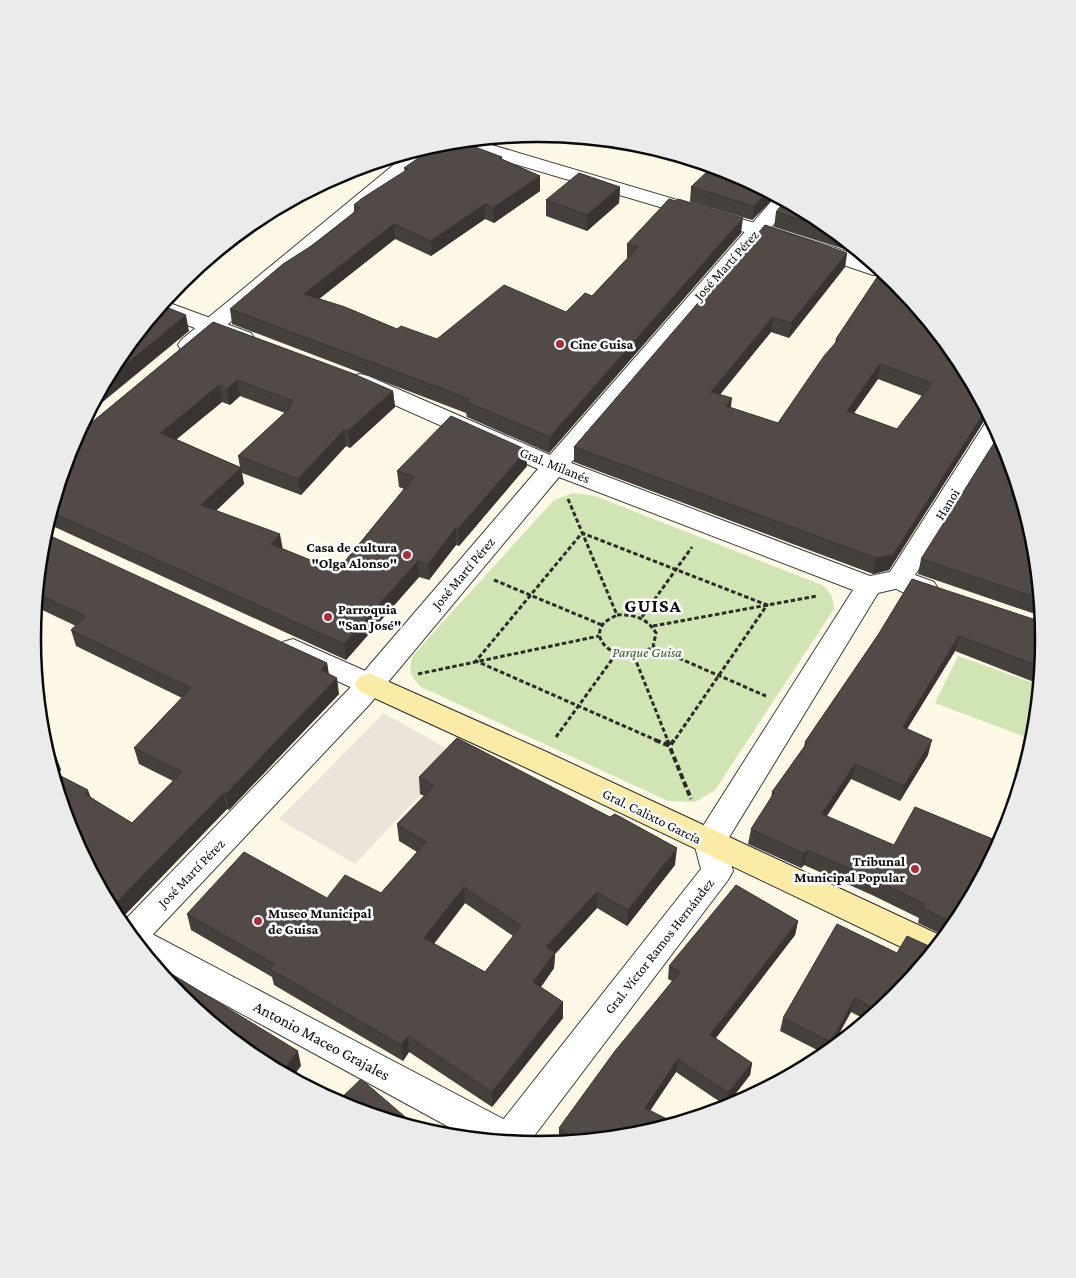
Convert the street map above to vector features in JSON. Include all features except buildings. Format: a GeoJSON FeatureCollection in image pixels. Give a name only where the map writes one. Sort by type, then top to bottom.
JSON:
{"type":"FeatureCollection","features":[{"type":"Feature","properties":{"kind":"main road","name":"Gral. Calixto García"},"geometry":{"type":"LineString","coordinates":[[369,684],[539,761],[709,843],[929,945]]}},
{"type":"Feature","properties":{"kind":"street"},"geometry":{"type":"LineString","coordinates":[[474,146],[758,230],[864,265]]}},
{"type":"Feature","properties":{"kind":"street"},"geometry":{"type":"LineString","coordinates":[[175,356],[414,158]]}},
{"type":"Feature","properties":{"kind":"street","name":"José Martí Pérez"},"geometry":{"type":"LineString","coordinates":[[137,932],[359,697],[709,284],[779,205]]}},
{"type":"Feature","properties":{"kind":"street"},"geometry":{"type":"LineString","coordinates":[[167,309],[266,346]]}},
{"type":"Feature","properties":{"kind":"street","name":"Gral. Milanés"},"geometry":{"type":"LineString","coordinates":[[337,373],[554,466],[869,586]]}},
{"type":"Feature","properties":{"kind":"street","name":"Hanoi"},"geometry":{"type":"LineString","coordinates":[[899,579],[991,436]]}},
{"type":"Feature","properties":{"kind":"street"},"geometry":{"type":"LineString","coordinates":[[709,843],[869,586],[899,579],[944,595]]}},
{"type":"Feature","properties":{"kind":"street"},"geometry":{"type":"LineString","coordinates":[[270,638],[369,684]]}},
{"type":"Feature","properties":{"kind":"street","name":"Gral. Víctor Ramos Hernández"},"geometry":{"type":"LineString","coordinates":[[513,1135],[717,871],[709,843]]}},
{"type":"Feature","properties":{"kind":"street","name":"Antonio Maceo Grajales"},"geometry":{"type":"LineString","coordinates":[[148,945],[496,1134]]}},
{"type":"Feature","properties":{"kind":"path"},"geometry":{"type":"LineString","coordinates":[[554,466],[617,616]]}},
{"type":"Feature","properties":{"kind":"path"},"geometry":{"type":"LineString","coordinates":[[642,618],[708,524]]}},
{"type":"Feature","properties":{"kind":"path"},"geometry":{"type":"LineString","coordinates":[[582,533],[766,605]]}},
{"type":"Feature","properties":{"kind":"path"},"geometry":{"type":"LineString","coordinates":[[476,661],[582,533]]}},
{"type":"Feature","properties":{"kind":"path"},"geometry":{"type":"LineString","coordinates":[[467,568],[602,625]]}},
{"type":"Feature","properties":{"kind":"path"},"geometry":{"type":"LineString","coordinates":[[653,626],[869,586]]}},
{"type":"Feature","properties":{"kind":"path"},"geometry":{"type":"LineString","coordinates":[[670,746],[766,605]]}},
{"type":"Feature","properties":{"kind":"path"},"geometry":{"type":"LineString","coordinates":[[653,647],[656,633],[653,626],[642,618],[617,616],[602,625],[599,636],[604,647],[616,654],[634,656],[653,647],[793,707]]}},
{"type":"Feature","properties":{"kind":"path"},"geometry":{"type":"LineString","coordinates":[[369,684],[599,636]]}},
{"type":"Feature","properties":{"kind":"path"},"geometry":{"type":"LineString","coordinates":[[539,761],[616,654]]}},
{"type":"Feature","properties":{"kind":"path"},"geometry":{"type":"LineString","coordinates":[[634,656],[709,843]]}},
{"type":"Feature","properties":{"kind":"path"},"geometry":{"type":"LineString","coordinates":[[476,661],[670,746]]}},
{"type":"Feature","properties":{"kind":"green space","name":"Parque Guisa"},"geometry":{"type":"Polygon","coordinates":[[[573,493],[595,496],[822,585],[832,598],[834,609],[715,790],[695,802],[668,801],[421,687],[412,676],[410,668],[414,654],[554,500],[573,493]]]}},
{"type":"Feature","properties":{"kind":"green space"},"geometry":{"type":"Polygon","coordinates":[[[958,656],[1033,683],[1025,737],[935,703],[958,656]]]}},
{"type":"Feature","properties":{"kind":"shaded area"},"geometry":{"type":"Polygon","coordinates":[[[384,713],[458,755],[355,864],[279,819],[384,713]]]}},
{"type":"Feature","properties":{"kind":"place","name":"Cine Guisa"},"geometry":{"type":"Point","coordinates":[560,344]}},
{"type":"Feature","properties":{"kind":"place","name":"Casa de cultura \"Olga Alonso\""},"geometry":{"type":"Point","coordinates":[407,555]}},
{"type":"Feature","properties":{"kind":"place","name":"Parroquia \"San José\""},"geometry":{"type":"Point","coordinates":[328,617]}},
{"type":"Feature","properties":{"kind":"place","name":"Tribunal Municipal Popular"},"geometry":{"type":"Point","coordinates":[915,869]}},
{"type":"Feature","properties":{"kind":"place","name":"Museo Municipal de Guisa"},"geometry":{"type":"Point","coordinates":[258,921]}},
{"type":"Feature","properties":{"kind":"district","name":"GUISA"},"geometry":{"type":"Point","coordinates":[653,605]}}]}
